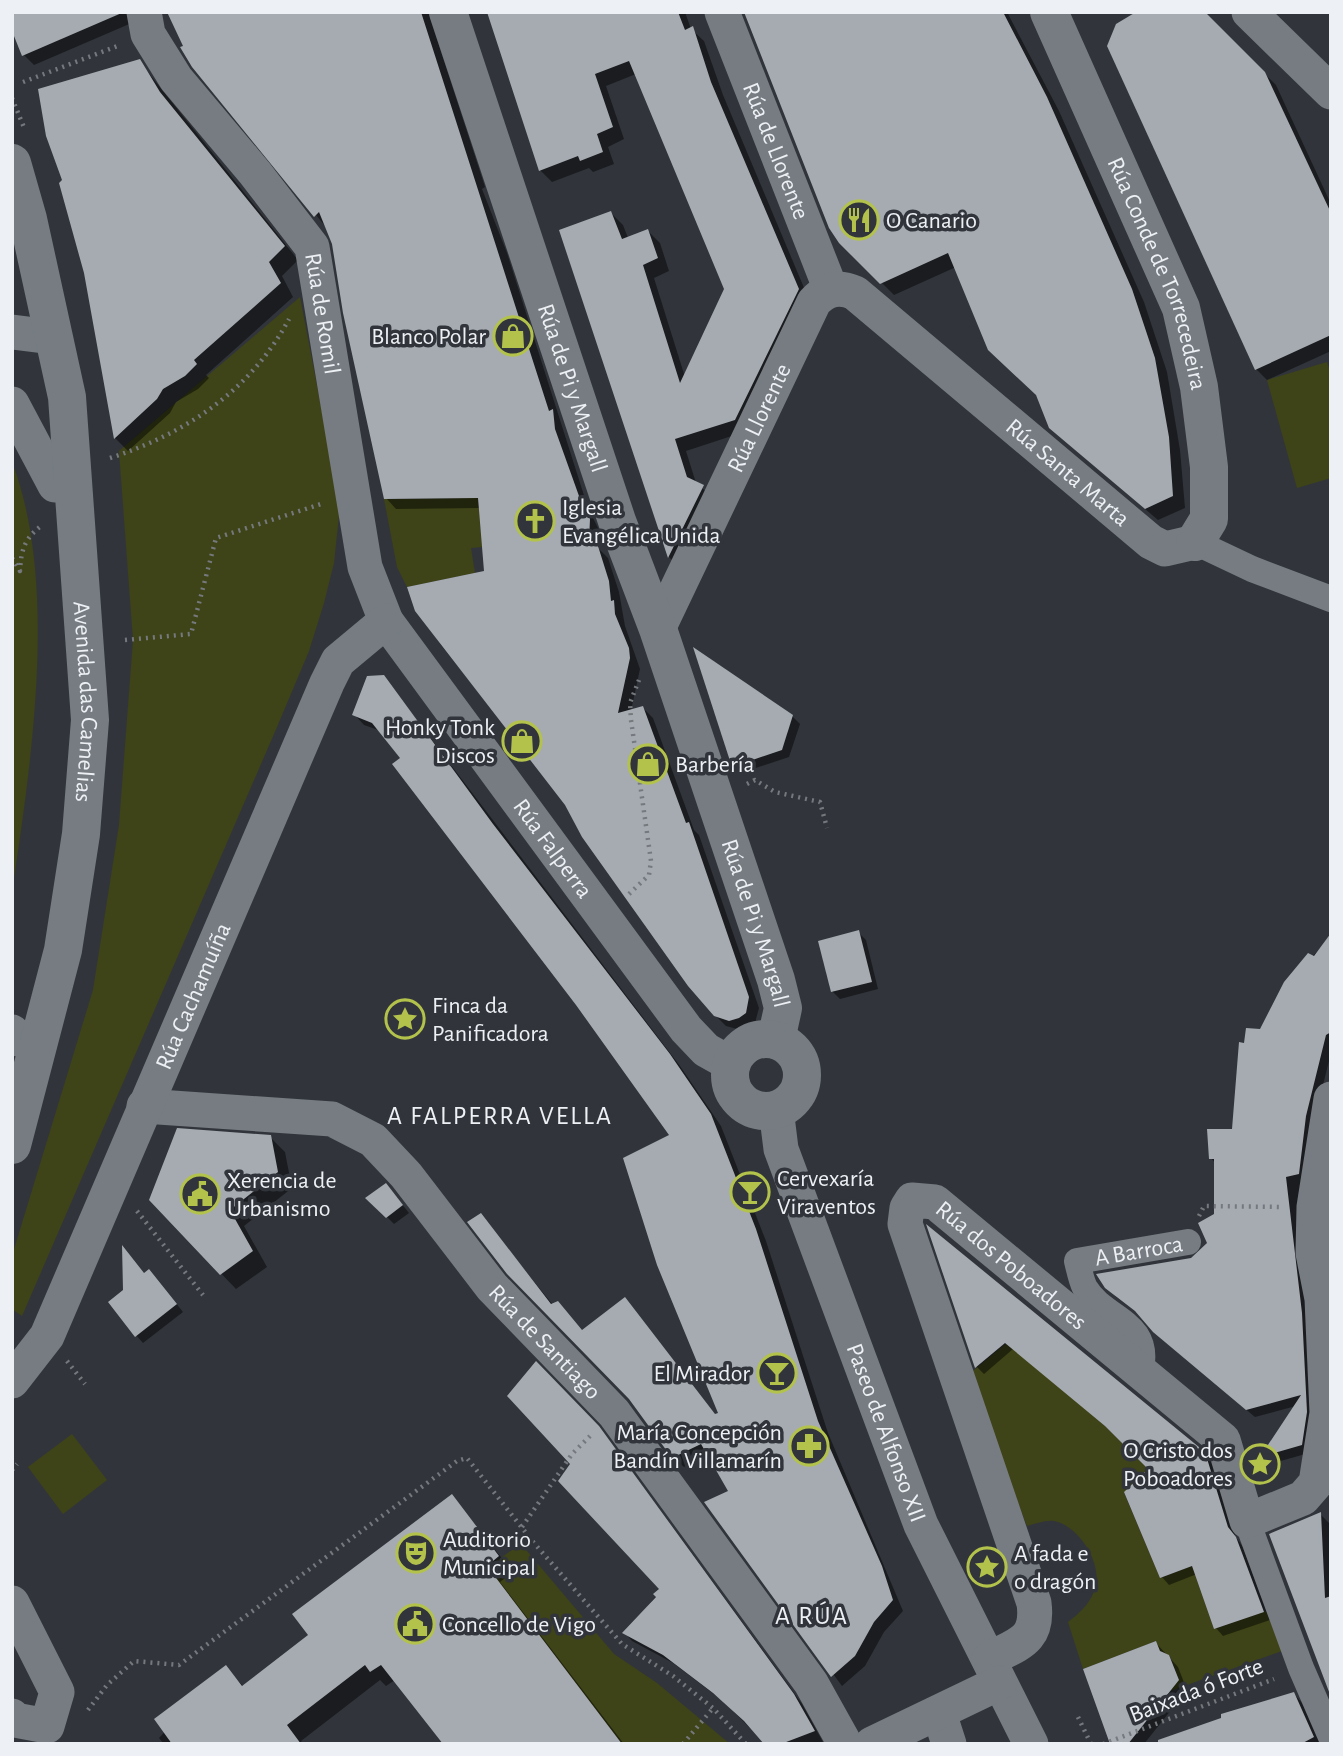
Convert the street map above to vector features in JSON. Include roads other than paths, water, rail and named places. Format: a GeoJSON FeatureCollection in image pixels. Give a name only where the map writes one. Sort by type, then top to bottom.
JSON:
{"type":"FeatureCollection","features":[{"type":"Feature","properties":{"kind":"main road","name":"Rúa de Pi y Margall"},"geometry":{"type":"LineString","coordinates":[[448,12],[617,521],[660,637],[776,981],[783,1008],[776,1040]]}},
{"type":"Feature","properties":{"kind":"main road","name":"Rúa Conde de Torrecedeira"},"geometry":{"type":"LineString","coordinates":[[1049,12],[1181,308],[1192,348],[1206,433],[1209,519],[1195,542]]}},
{"type":"Feature","properties":{"kind":"main road","name":"Avenida das Camelias"},"geometry":{"type":"LineString","coordinates":[[12,163],[28,219],[67,397],[90,720],[81,834],[63,950],[12,1145]]}},
{"type":"Feature","properties":{"kind":"main road","name":"Avenida das Camelias"},"geometry":{"type":"LineString","coordinates":[[14,1044],[30,993],[59,816],[68,701],[55,485],[41,385],[52,337]]}},
{"type":"Feature","properties":{"kind":"main road"},"geometry":{"type":"LineString","coordinates":[[776,1040],[795,1052],[803,1074],[795,1097],[776,1110],[754,1109],[744,1104],[732,1086],[731,1064],[736,1054],[754,1041],[776,1040]]}},
{"type":"Feature","properties":{"kind":"street","name":"Rúa de Llorente"},"geometry":{"type":"LineString","coordinates":[[722,12],[831,290]]}},
{"type":"Feature","properties":{"kind":"street"},"geometry":{"type":"LineString","coordinates":[[1249,12],[1331,92]]}},
{"type":"Feature","properties":{"kind":"street","name":"Rúa de Romil"},"geometry":{"type":"LineString","coordinates":[[137,27],[148,34],[176,79],[255,173],[312,247],[365,567],[386,621]]}},
{"type":"Feature","properties":{"kind":"street","name":"Rúa Santa Marta"},"geometry":{"type":"LineString","coordinates":[[831,290],[845,289],[855,293],[1151,542],[1165,549],[1195,542]]}},
{"type":"Feature","properties":{"kind":"street","name":"Rúa Llorente"},"geometry":{"type":"LineString","coordinates":[[660,637],[814,302],[831,290]]}},
{"type":"Feature","properties":{"kind":"street"},"geometry":{"type":"LineString","coordinates":[[12,332],[52,337]]}},
{"type":"Feature","properties":{"kind":"street"},"geometry":{"type":"LineString","coordinates":[[12,404],[55,485]]}},
{"type":"Feature","properties":{"kind":"street"},"geometry":{"type":"LineString","coordinates":[[1195,542],[1252,569],[1331,599]]}},
{"type":"Feature","properties":{"kind":"street","name":"Rúa Falperra"},"geometry":{"type":"LineString","coordinates":[[386,621],[686,1029],[706,1050],[731,1064]]}},
{"type":"Feature","properties":{"kind":"street","name":"Rúa Cachamuíña"},"geometry":{"type":"LineString","coordinates":[[12,1381],[47,1336],[327,683],[338,661],[386,621]]}},
{"type":"Feature","properties":{"kind":"street"},"geometry":{"type":"LineString","coordinates":[[1247,1521],[1303,1498],[1317,1483],[1327,1413],[1322,1299],[1313,1253],[1331,1099]]}},
{"type":"Feature","properties":{"kind":"street","name":"Rúa de Santiago"},"geometry":{"type":"LineString","coordinates":[[144,1106],[332,1119],[373,1140],[406,1175],[492,1287],[614,1413],[811,1683],[845,1744]]}},
{"type":"Feature","properties":{"kind":"street","name":"Paseo de Alfonso XII"},"geometry":{"type":"LineString","coordinates":[[776,1110],[781,1149],[921,1525],[1031,1744]]}},
{"type":"Feature","properties":{"kind":"street","name":"Rúa dos Poboadores"},"geometry":{"type":"LineString","coordinates":[[994,1671],[1028,1637],[1037,1621],[1034,1602],[905,1224],[907,1208],[912,1200],[935,1202],[965,1230],[1140,1369],[1223,1440],[1247,1521],[1301,1668],[1331,1737]]}},
{"type":"Feature","properties":{"kind":"street","name":"A Barroca"},"geometry":{"type":"LineString","coordinates":[[1140,1369],[1144,1353],[1140,1338],[1085,1288],[1077,1261],[1188,1242]]}},
{"type":"Feature","properties":{"kind":"street"},"geometry":{"type":"LineString","coordinates":[[14,1609],[57,1692],[33,1727]]}},
{"type":"Feature","properties":{"kind":"street"},"geometry":{"type":"LineString","coordinates":[[872,1744],[944,1728],[994,1671]]}},
{"type":"Feature","properties":{"kind":"place","name":"O Canario"},"geometry":{"type":"Point","coordinates":[859,220]}},
{"type":"Feature","properties":{"kind":"place","name":"Blanco Polar"},"geometry":{"type":"Point","coordinates":[513,336]}},
{"type":"Feature","properties":{"kind":"place","name":"Iglesia Evangélica Unida"},"geometry":{"type":"Point","coordinates":[535,521]}},
{"type":"Feature","properties":{"kind":"place","name":"Honky Tonk Discos"},"geometry":{"type":"Point","coordinates":[522,741]}},
{"type":"Feature","properties":{"kind":"place","name":"Barbería"},"geometry":{"type":"Point","coordinates":[648,764]}},
{"type":"Feature","properties":{"kind":"place","name":"Finca da Panificadora"},"geometry":{"type":"Point","coordinates":[405,1019]}},
{"type":"Feature","properties":{"kind":"place","name":"Cervexaría Viraventos"},"geometry":{"type":"Point","coordinates":[750,1192]}},
{"type":"Feature","properties":{"kind":"place","name":"Xerencia de Urbanismo"},"geometry":{"type":"Point","coordinates":[200,1194]}},
{"type":"Feature","properties":{"kind":"place","name":"El Mirador"},"geometry":{"type":"Point","coordinates":[777,1373]}},
{"type":"Feature","properties":{"kind":"place","name":"María Concepción Bandín Villamarín"},"geometry":{"type":"Point","coordinates":[809,1446]}},
{"type":"Feature","properties":{"kind":"place","name":"O Cristo dos Poboadores"},"geometry":{"type":"Point","coordinates":[1260,1464]}},
{"type":"Feature","properties":{"kind":"place","name":"Auditorio Municipal"},"geometry":{"type":"Point","coordinates":[416,1553]}},
{"type":"Feature","properties":{"kind":"place","name":"A fada e o dragón"},"geometry":{"type":"Point","coordinates":[987,1567]}},
{"type":"Feature","properties":{"kind":"place","name":"Concello de Vigo"},"geometry":{"type":"Point","coordinates":[415,1624]}},
{"type":"Feature","properties":{"kind":"district","name":"A FALPERRA VELLA"},"geometry":{"type":"Point","coordinates":[500,1115]}},
{"type":"Feature","properties":{"kind":"district","name":"A RÚA"},"geometry":{"type":"Point","coordinates":[812,1615]}}]}
